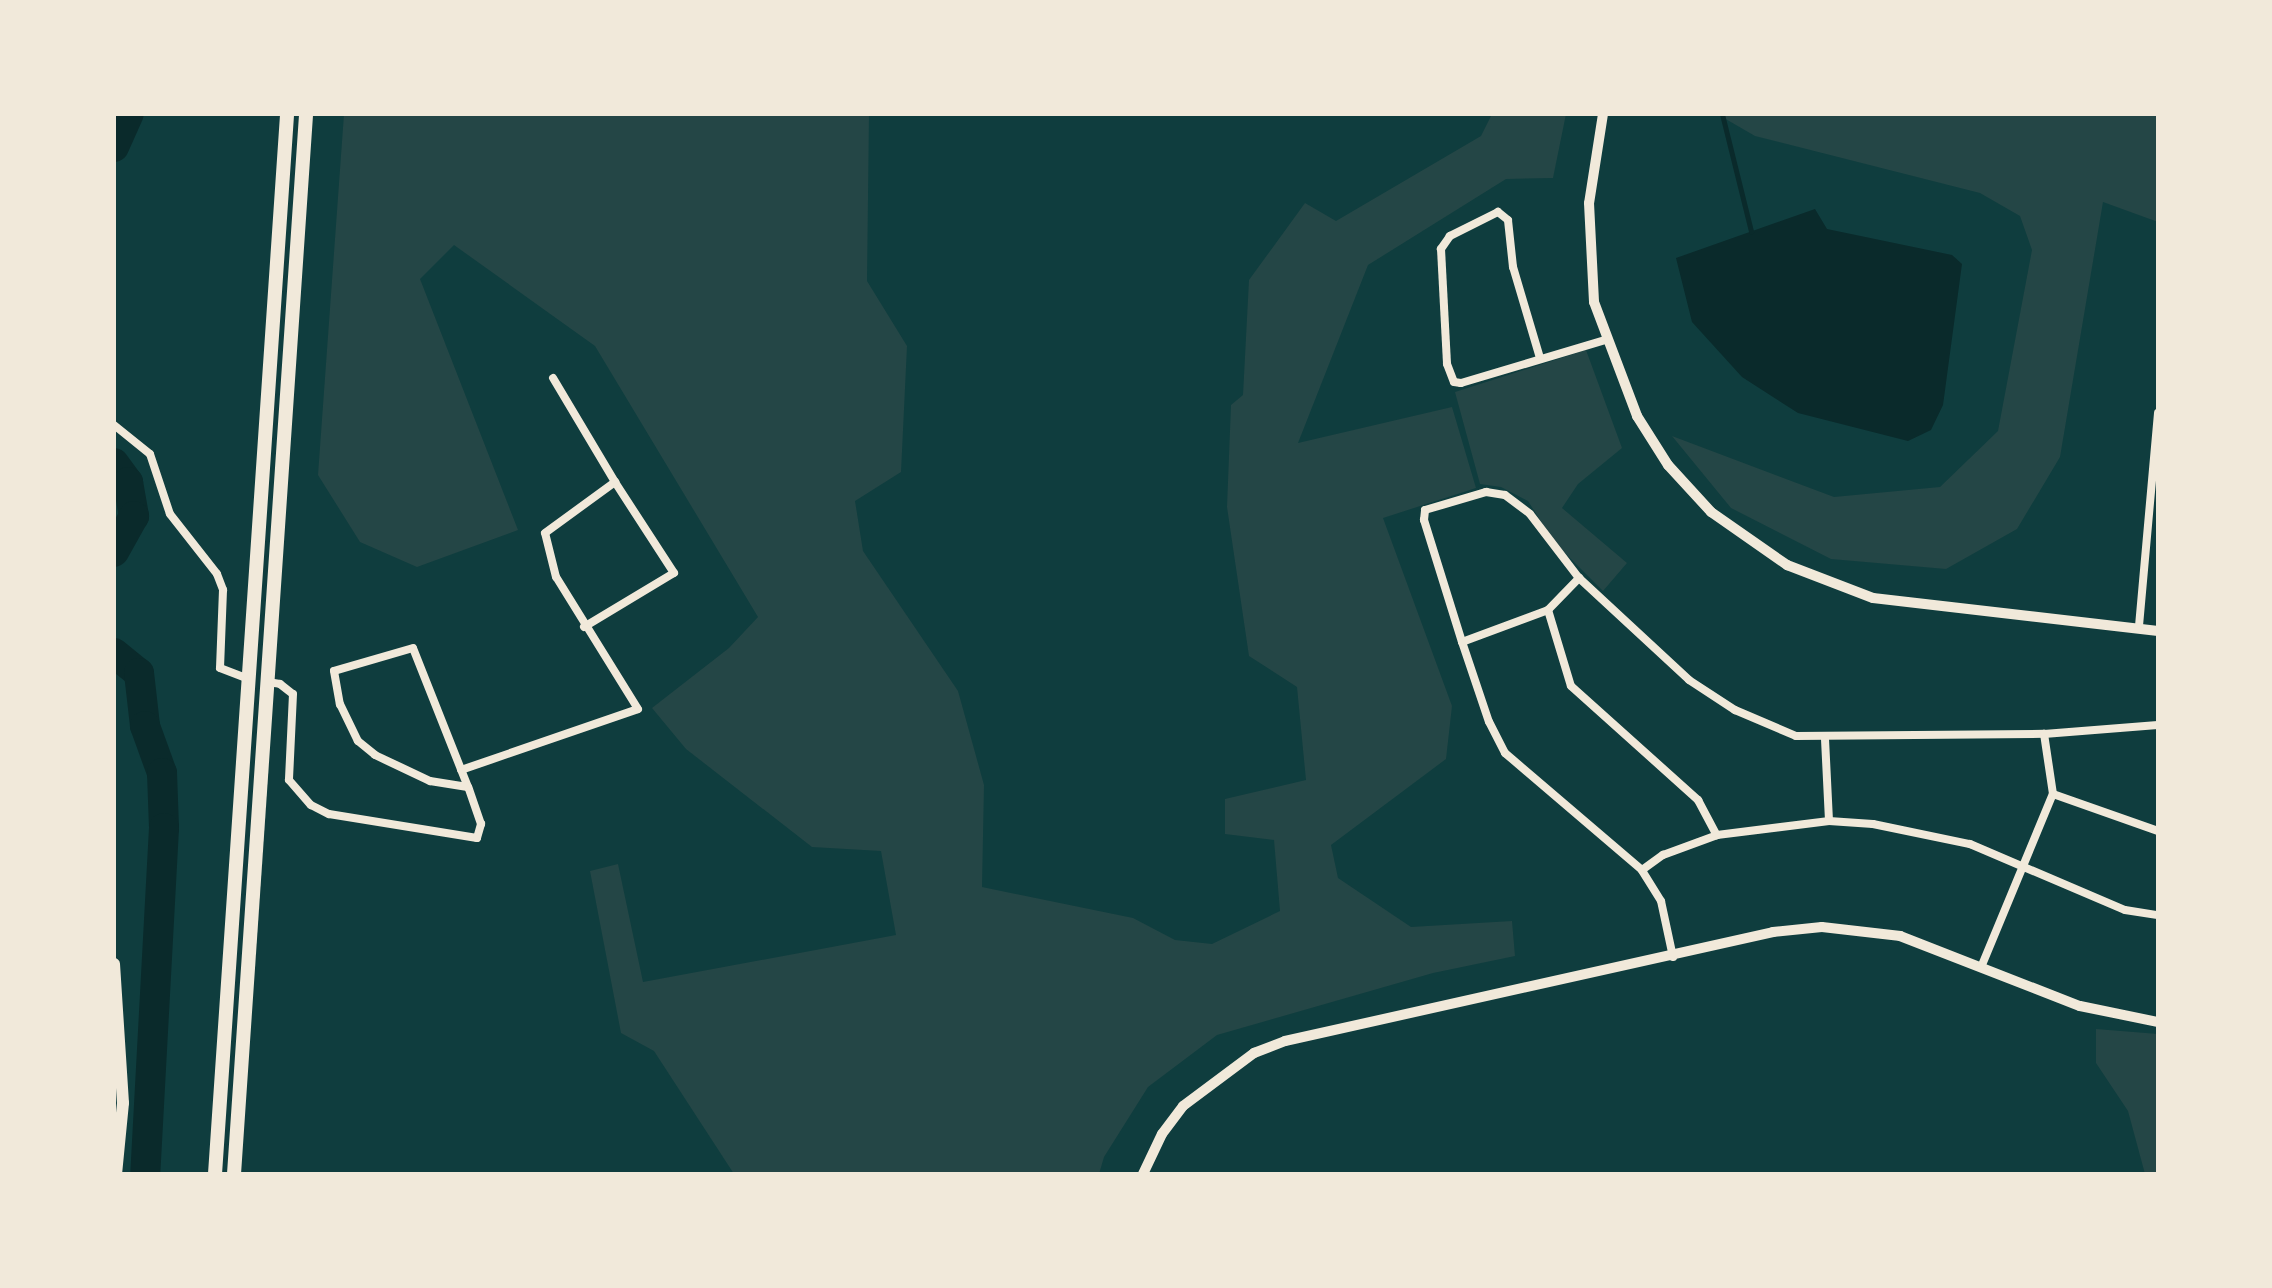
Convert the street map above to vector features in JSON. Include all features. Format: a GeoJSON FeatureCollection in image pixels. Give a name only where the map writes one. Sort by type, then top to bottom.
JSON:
{"type":"FeatureCollection","features":[{"type":"Feature","properties":{"kind":"highway"},"geometry":{"type":"LineString","coordinates":[[234,1174],[306,114]]}},
{"type":"Feature","properties":{"kind":"highway"},"geometry":{"type":"LineString","coordinates":[[215,1174],[284,115]]}},
{"type":"Feature","properties":{"kind":"main road"},"geometry":{"type":"LineString","coordinates":[[114,964],[123,1103],[116,1174]]}},
{"type":"Feature","properties":{"kind":"street"},"geometry":{"type":"LineString","coordinates":[[1603,114],[1588,243],[1605,340],[1623,390],[1668,465],[1734,531],[1817,580],[1901,603],[2139,626],[2158,631]]}},
{"type":"Feature","properties":{"kind":"street"},"geometry":{"type":"LineString","coordinates":[[1540,358],[1513,267],[1508,220],[1498,212],[1450,236],[1441,249],[1447,364],[1454,382],[1605,340]]}},
{"type":"Feature","properties":{"kind":"street"},"geometry":{"type":"LineString","coordinates":[[553,378],[674,573],[584,627]]}},
{"type":"Feature","properties":{"kind":"street"},"geometry":{"type":"LineString","coordinates":[[2139,626],[2154,516],[2158,413]]}},
{"type":"Feature","properties":{"kind":"street"},"geometry":{"type":"LineString","coordinates":[[114,425],[150,454],[170,514],[217,574],[223,590],[220,668],[248,679]]}},
{"type":"Feature","properties":{"kind":"street"},"geometry":{"type":"LineString","coordinates":[[461,770],[638,709],[584,627],[556,577],[545,533],[615,482]]}},
{"type":"Feature","properties":{"kind":"street"},"geometry":{"type":"LineString","coordinates":[[1673,957],[1661,901],[1642,870],[1505,753],[1489,722],[1462,642],[1424,520],[1425,510],[1486,492],[1505,495],[1530,514],[1579,578],[1710,695],[1770,728],[1825,739],[2044,734],[2158,725]]}},
{"type":"Feature","properties":{"kind":"street"},"geometry":{"type":"LineString","coordinates":[[1462,642],[1548,610],[1579,578]]}},
{"type":"Feature","properties":{"kind":"street"},"geometry":{"type":"LineString","coordinates":[[1548,610],[1571,686],[1698,800],[1717,835]]}},
{"type":"Feature","properties":{"kind":"street"},"geometry":{"type":"LineString","coordinates":[[268,682],[280,684],[293,694],[289,780],[311,805],[329,814],[471,840],[482,832],[481,824],[468,787],[413,648],[334,671],[340,704],[358,741],[396,768],[468,787]]}},
{"type":"Feature","properties":{"kind":"street"},"geometry":{"type":"LineString","coordinates":[[1982,965],[2053,794],[2044,734]]}},
{"type":"Feature","properties":{"kind":"street"},"geometry":{"type":"LineString","coordinates":[[1825,739],[1829,821]]}},
{"type":"Feature","properties":{"kind":"street"},"geometry":{"type":"LineString","coordinates":[[2053,794],[2158,831]]}},
{"type":"Feature","properties":{"kind":"street"},"geometry":{"type":"LineString","coordinates":[[1642,870],[1663,855],[1717,835],[1829,821],[1917,830],[1970,844],[2125,910],[2158,915]]}},
{"type":"Feature","properties":{"kind":"street"},"geometry":{"type":"LineString","coordinates":[[1143,1174],[1162,1134],[1183,1106],[1254,1053],[1285,1041],[1673,957],[1773,932],[1822,927],[1900,936],[1982,965],[2080,1006],[2158,1022]]}},
{"type":"Feature","properties":{"kind":"shaded area"},"geometry":{"type":"Polygon","coordinates":[[[344,114],[869,114],[867,281],[907,346],[901,472],[855,501],[863,551],[958,691],[984,785],[982,887],[1133,918],[1175,940],[1212,944],[1280,911],[1274,840],[1225,834],[1225,799],[1306,780],[1297,687],[1249,656],[1227,507],[1231,405],[1243,395],[1249,280],[1305,203],[1336,221],[1481,136],[1492,114],[1566,114],[1553,178],[1506,179],[1368,265],[1298,443],[1452,407],[1476,488],[1383,518],[1452,706],[1446,759],[1331,845],[1338,878],[1411,927],[1512,921],[1515,956],[1433,973],[1217,1035],[1148,1087],[1104,1157],[1099,1174],[734,1174],[654,1051],[621,1033],[590,871],[618,864],[643,982],[896,935],[881,851],[812,847],[686,749],[652,708],[729,648],[758,617],[595,346],[454,245],[420,279],[518,530],[417,567],[360,542],[318,475],[344,114]]]}},
{"type":"Feature","properties":{"kind":"shaded area"},"geometry":{"type":"Polygon","coordinates":[[[1717,114],[2158,114],[2158,222],[2103,202],[2060,457],[2017,529],[1946,569],[1831,559],[1731,508],[1672,436],[1834,497],[1940,487],[1998,431],[2032,250],[2020,216],[1980,193],[1755,136],[1717,114]]]}},
{"type":"Feature","properties":{"kind":"shaded area"},"geometry":{"type":"Polygon","coordinates":[[[1815,209],[1827,229],[1952,255],[1962,264],[1943,405],[1931,430],[1908,441],[1798,413],[1742,377],[1692,322],[1676,258],[1815,209]]]}},
{"type":"Feature","properties":{"kind":"shaded area"},"geometry":{"type":"Polygon","coordinates":[[[1586,350],[1622,448],[1578,484],[1562,508],[1627,563],[1603,591],[1554,542],[1528,501],[1501,487],[1480,484],[1455,392],[1586,350]]]}},
{"type":"Feature","properties":{"kind":"shaded area"},"geometry":{"type":"Polygon","coordinates":[[[2096,1029],[2158,1034],[2158,1174],[2145,1174],[2128,1111],[2096,1063],[2096,1029]]]}},
{"type":"Feature","properties":{"kind":"waterway"},"geometry":{"type":"LineString","coordinates":[[114,147],[129,114]]}},
{"type":"Feature","properties":{"kind":"waterway"},"geometry":{"type":"LineString","coordinates":[[1722,114],[1751,231]]}},
{"type":"Feature","properties":{"kind":"waterway"},"geometry":{"type":"LineString","coordinates":[[114,463],[128,482],[134,516],[114,552]]}},
{"type":"Feature","properties":{"kind":"waterway"},"geometry":{"type":"LineString","coordinates":[[114,653],[139,673],[145,726],[162,773],[164,828],[145,1174]]}}]}
